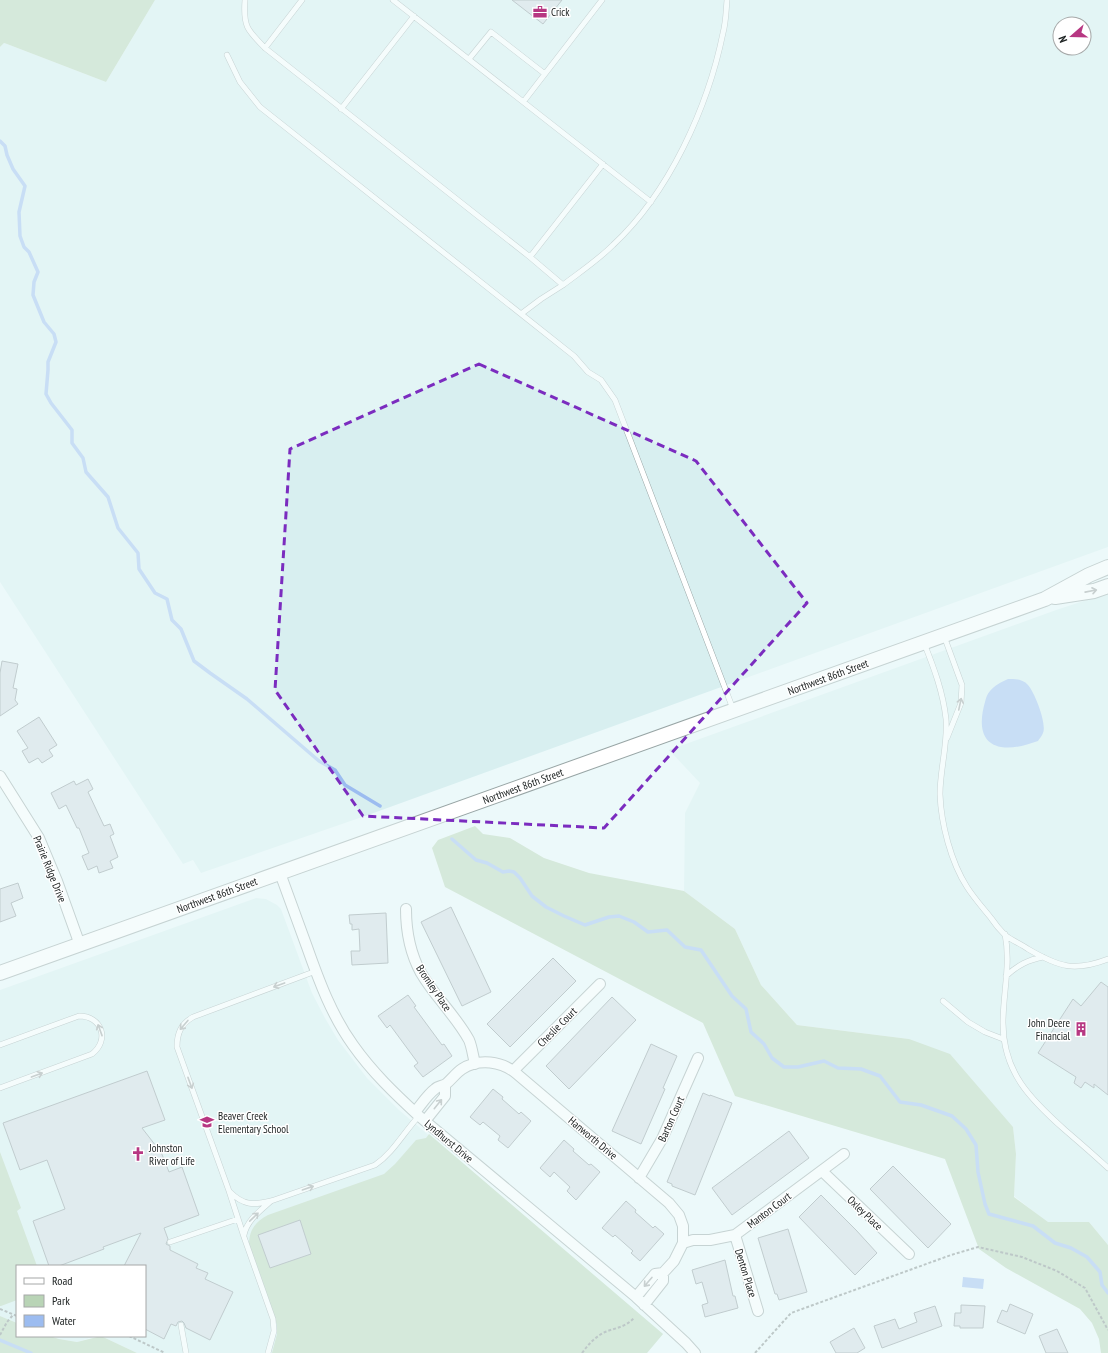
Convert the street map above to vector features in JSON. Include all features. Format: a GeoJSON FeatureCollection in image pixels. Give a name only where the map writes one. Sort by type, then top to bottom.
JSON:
{"type":"FeatureCollection","features":[{"type":"Feature","properties":{"kind":"main road","name":"Northwest 86th Street"},"geometry":{"type":"LineString","coordinates":[[0,974],[1045,599],[1089,575],[1108,567]]}},
{"type":"Feature","properties":{"kind":"main road","name":"Northwest 86th Street"},"geometry":{"type":"LineString","coordinates":[[1045,599],[1094,591],[1108,586]]}},
{"type":"Feature","properties":{"kind":"street","name":"Prairie Ridge Drive"},"geometry":{"type":"LineString","coordinates":[[0,776],[39,838],[57,881],[80,945]]}},
{"type":"Feature","properties":{"kind":"street","name":"Lyndhurst Drive"},"geometry":{"type":"LineString","coordinates":[[280,873],[316,971],[338,1020],[352,1045],[376,1073],[420,1116],[636,1297],[695,1353]]}},
{"type":"Feature","properties":{"kind":"street","name":"Bromley Place"},"geometry":{"type":"LineString","coordinates":[[406,908],[408,940],[413,957],[421,973],[470,1042],[475,1064]]}},
{"type":"Feature","properties":{"kind":"street","name":"Cheslie Court"},"geometry":{"type":"LineString","coordinates":[[513,1071],[600,984]]}},
{"type":"Feature","properties":{"kind":"street","name":"Barton Court"},"geometry":{"type":"LineString","coordinates":[[639,1178],[662,1139],[698,1058]]}},
{"type":"Feature","properties":{"kind":"street","name":"Hanworth Drive"},"geometry":{"type":"LineString","coordinates":[[420,1116],[445,1096],[445,1085],[463,1068],[475,1064],[492,1063],[513,1071],[669,1203],[679,1215],[683,1226],[683,1243],[674,1261],[664,1273],[663,1281],[644,1305]]}},
{"type":"Feature","properties":{"kind":"street","name":"Manton Court"},"geometry":{"type":"LineString","coordinates":[[683,1243],[693,1240],[710,1240],[735,1235],[844,1154]]}},
{"type":"Feature","properties":{"kind":"street","name":"Oxley Place"},"geometry":{"type":"LineString","coordinates":[[822,1171],[909,1254]]}},
{"type":"Feature","properties":{"kind":"street","name":"Denton Place"},"geometry":{"type":"LineString","coordinates":[[735,1235],[758,1311]]}},
{"type":"Feature","properties":{"kind":"street","name":"Hanworth Drive"},"geometry":{"type":"LineString","coordinates":[[636,1297],[655,1274],[664,1273]]}},
{"type":"Feature","properties":{"kind":"lane"},"geometry":{"type":"LineString","coordinates":[[245,0],[245,24],[251,34],[265,48],[530,257],[563,285]]}},
{"type":"Feature","properties":{"kind":"lane"},"geometry":{"type":"LineString","coordinates":[[265,48],[302,0]]}},
{"type":"Feature","properties":{"kind":"lane"},"geometry":{"type":"LineString","coordinates":[[393,0],[524,101],[651,202]]}},
{"type":"Feature","properties":{"kind":"lane"},"geometry":{"type":"LineString","coordinates":[[524,101],[602,0]]}},
{"type":"Feature","properties":{"kind":"lane"},"geometry":{"type":"LineString","coordinates":[[521,314],[563,285],[613,246],[631,227],[651,202],[676,161],[696,122],[711,83],[724,32],[727,0]]}},
{"type":"Feature","properties":{"kind":"lane"},"geometry":{"type":"LineString","coordinates":[[341,109],[414,16]]}},
{"type":"Feature","properties":{"kind":"lane"},"geometry":{"type":"LineString","coordinates":[[469,59],[491,32],[544,74]]}},
{"type":"Feature","properties":{"kind":"lane"},"geometry":{"type":"LineString","coordinates":[[227,54],[240,82],[260,107],[574,356],[588,372],[601,380],[616,400],[734,711]]}},
{"type":"Feature","properties":{"kind":"lane"},"geometry":{"type":"LineString","coordinates":[[530,257],[603,164]]}},
{"type":"Feature","properties":{"kind":"lane"},"geometry":{"type":"LineString","coordinates":[[944,635],[962,685],[961,703],[946,740]]}},
{"type":"Feature","properties":{"kind":"lane"},"geometry":{"type":"LineString","coordinates":[[923,642],[944,698],[946,740],[940,795],[944,824],[953,857],[966,886],[1005,934],[1043,957],[1057,964],[1076,967],[1090,966],[1108,959]]}},
{"type":"Feature","properties":{"kind":"lane"},"geometry":{"type":"LineString","coordinates":[[1005,934],[1008,960],[1003,1014],[1003,1039],[1010,1063],[1020,1082],[1032,1099],[1108,1168]]}},
{"type":"Feature","properties":{"kind":"lane"},"geometry":{"type":"LineString","coordinates":[[1006,976],[1024,962],[1043,957]]}},
{"type":"Feature","properties":{"kind":"lane"},"geometry":{"type":"LineString","coordinates":[[268,1353],[274,1331],[273,1319],[177,1047],[177,1038],[180,1027],[193,1017],[316,971]]}},
{"type":"Feature","properties":{"kind":"lane"},"geometry":{"type":"LineString","coordinates":[[943,1001],[968,1022],[985,1032],[1003,1039]]}},
{"type":"Feature","properties":{"kind":"lane"},"geometry":{"type":"LineString","coordinates":[[0,1045],[79,1016],[91,1018],[100,1027],[102,1033],[100,1045],[92,1054],[0,1088]]}},
{"type":"Feature","properties":{"kind":"lane"},"geometry":{"type":"LineString","coordinates":[[229,1191],[235,1197],[248,1203],[256,1204],[271,1201],[374,1164],[384,1159],[410,1126],[420,1116]]}},
{"type":"Feature","properties":{"kind":"lane"},"geometry":{"type":"LineString","coordinates":[[244,1237],[248,1222],[271,1201]]}},
{"type":"Feature","properties":{"kind":"lane"},"geometry":{"type":"LineString","coordinates":[[170,1242],[238,1219]]}},
{"type":"Feature","properties":{"kind":"lane"},"geometry":{"type":"LineString","coordinates":[[181,1326],[186,1353]]}},
{"type":"Feature","properties":{"kind":"path"},"geometry":{"type":"LineString","coordinates":[[754,1353],[791,1313],[951,1255],[978,1247],[1022,1257],[1057,1271],[1085,1288],[1108,1330]]}},
{"type":"Feature","properties":{"kind":"path"},"geometry":{"type":"LineString","coordinates":[[0,1310],[16,1316]]}},
{"type":"Feature","properties":{"kind":"path"},"geometry":{"type":"LineString","coordinates":[[0,1335],[7,1322],[13,1315]]}},
{"type":"Feature","properties":{"kind":"path"},"geometry":{"type":"LineString","coordinates":[[582,1353],[593,1340],[603,1333],[622,1327],[634,1318]]}},
{"type":"Feature","properties":{"kind":"path"},"geometry":{"type":"LineString","coordinates":[[131,1337],[165,1353]]}},
{"type":"Feature","properties":{"kind":"highlighted area"},"geometry":{"type":"Polygon","coordinates":[[[479,364],[696,461],[807,603],[604,828],[363,816],[275,690],[290,449],[479,364]]]}},
{"type":"Feature","properties":{"kind":"shaded area"},"geometry":{"type":"Polygon","coordinates":[[[155,0],[1108,0],[1108,547],[368,815],[201,873],[193,860],[183,864],[0,582],[0,47],[4,43],[106,82],[155,0]]]}},
{"type":"Feature","properties":{"kind":"shaded area"},"geometry":{"type":"Polygon","coordinates":[[[1108,593],[1108,1245],[1089,1222],[1048,1223],[1014,1196],[1016,1154],[1013,1127],[909,1039],[797,1025],[761,985],[735,929],[684,891],[685,813],[700,783],[669,750],[1056,610],[1108,593]]]}},
{"type":"Feature","properties":{"kind":"shaded area","name":"Beaver Creek Elementary School"},"geometry":{"type":"Polygon","coordinates":[[[256,898],[266,899],[281,909],[312,993],[338,1040],[367,1078],[399,1110],[663,1334],[647,1353],[137,1353],[103,1337],[146,1337],[146,1265],[16,1265],[16,1323],[0,1316],[0,990],[256,898]]]}},
{"type":"Feature","properties":{"kind":"shaded area"},"geometry":{"type":"Polygon","coordinates":[[[53,1337],[94,1337],[77,1342],[53,1337]]]}},
{"type":"Feature","properties":{"kind":"green space"},"geometry":{"type":"Polygon","coordinates":[[[0,0],[155,0],[106,82],[4,43],[0,47],[0,0]]]}},
{"type":"Feature","properties":{"kind":"green space"},"geometry":{"type":"Polygon","coordinates":[[[475,826],[483,834],[510,838],[544,858],[589,873],[684,891],[735,929],[761,985],[797,1025],[909,1039],[950,1054],[1013,1127],[1016,1154],[1014,1197],[1048,1222],[1089,1222],[1108,1245],[1108,1353],[1101,1353],[1099,1339],[1092,1323],[1080,1309],[1006,1268],[979,1249],[945,1159],[735,1096],[703,1023],[445,887],[432,848],[438,840],[475,826]]]}},
{"type":"Feature","properties":{"kind":"green space"},"geometry":{"type":"Polygon","coordinates":[[[429,1134],[663,1334],[647,1353],[272,1353],[277,1334],[277,1325],[249,1245],[250,1235],[256,1224],[268,1215],[384,1174],[416,1140],[426,1138],[429,1134]]]}},
{"type":"Feature","properties":{"kind":"green space"},"geometry":{"type":"Polygon","coordinates":[[[0,1152],[21,1208],[17,1211],[37,1265],[16,1265],[16,1300],[0,1306],[0,1152]]]}},
{"type":"Feature","properties":{"kind":"green space"},"geometry":{"type":"Polygon","coordinates":[[[0,1316],[16,1323],[16,1337],[53,1337],[77,1342],[103,1337],[137,1353],[0,1353],[0,1316]]]}},
{"type":"Feature","properties":{"kind":"water"},"geometry":{"type":"Polygon","coordinates":[[[1008,679],[1021,680],[1028,685],[1034,695],[1040,709],[1044,729],[1038,741],[1015,747],[1001,747],[988,741],[982,729],[983,709],[989,692],[994,687],[1008,679]]]}},
{"type":"Feature","properties":{"kind":"water"},"geometry":{"type":"Polygon","coordinates":[[[963,1277],[984,1279],[983,1289],[962,1287],[963,1277]]]}},
{"type":"Feature","properties":{"kind":"building","name":"Crick"},"geometry":{"type":"Polygon","coordinates":[[[512,0],[562,0],[543,24],[512,0]]]}},
{"type":"Feature","properties":{"kind":"building"},"geometry":{"type":"Polygon","coordinates":[[[2,661],[18,664],[13,688],[17,689],[15,700],[18,704],[0,716],[0,673],[2,661]]]}},
{"type":"Feature","properties":{"kind":"building"},"geometry":{"type":"Polygon","coordinates":[[[39,717],[57,745],[49,750],[53,756],[42,763],[38,758],[29,763],[22,751],[28,748],[17,731],[39,717]]]}},
{"type":"Feature","properties":{"kind":"building"},"geometry":{"type":"Polygon","coordinates":[[[88,779],[93,789],[88,792],[104,826],[110,824],[114,834],[110,836],[118,857],[110,861],[113,868],[99,873],[97,866],[88,870],[82,856],[89,853],[79,828],[77,828],[66,805],[59,809],[51,793],[74,781],[76,785],[88,779]]]}},
{"type":"Feature","properties":{"kind":"building"},"geometry":{"type":"Polygon","coordinates":[[[18,883],[23,898],[11,903],[16,916],[0,922],[0,889],[18,883]]]}},
{"type":"Feature","properties":{"kind":"building"},"geometry":{"type":"Polygon","coordinates":[[[451,907],[491,992],[462,1006],[421,922],[451,907]]]}},
{"type":"Feature","properties":{"kind":"building"},"geometry":{"type":"Polygon","coordinates":[[[386,913],[388,963],[352,965],[351,951],[360,951],[359,929],[352,930],[349,915],[386,913]]]}},
{"type":"Feature","properties":{"kind":"building"},"geometry":{"type":"Polygon","coordinates":[[[553,958],[576,981],[510,1047],[487,1024],[553,958]]]}},
{"type":"Feature","properties":{"kind":"building","name":"John Deere Financial"},"geometry":{"type":"Polygon","coordinates":[[[1101,982],[1108,987],[1108,1095],[1094,1084],[1094,1088],[1085,1082],[1081,1088],[1074,1083],[1076,1077],[1038,1053],[1073,999],[1081,1006],[1101,982]]]}},
{"type":"Feature","properties":{"kind":"building"},"geometry":{"type":"Polygon","coordinates":[[[408,995],[416,1006],[414,1007],[452,1056],[423,1077],[414,1066],[418,1063],[390,1025],[387,1028],[378,1016],[408,995]]]}},
{"type":"Feature","properties":{"kind":"building"},"geometry":{"type":"Polygon","coordinates":[[[612,997],[636,1020],[569,1089],[546,1066],[612,997]]]}},
{"type":"Feature","properties":{"kind":"building"},"geometry":{"type":"Polygon","coordinates":[[[651,1044],[677,1056],[663,1088],[665,1089],[641,1144],[612,1131],[651,1044]]]}},
{"type":"Feature","properties":{"kind":"building"},"geometry":{"type":"Polygon","coordinates":[[[147,1071],[165,1120],[142,1128],[156,1146],[159,1153],[161,1152],[169,1172],[182,1167],[199,1215],[164,1228],[168,1239],[166,1244],[170,1246],[170,1250],[198,1264],[196,1268],[208,1273],[205,1279],[233,1292],[210,1340],[186,1328],[182,1321],[178,1322],[176,1326],[171,1324],[164,1339],[146,1330],[146,1265],[125,1265],[141,1233],[103,1247],[104,1249],[62,1265],[49,1265],[33,1221],[65,1209],[47,1160],[20,1170],[3,1123],[147,1071]]]}},
{"type":"Feature","properties":{"kind":"building"},"geometry":{"type":"Polygon","coordinates":[[[493,1089],[519,1114],[521,1112],[531,1121],[508,1148],[498,1140],[500,1136],[483,1122],[480,1125],[470,1117],[493,1089]]]}},
{"type":"Feature","properties":{"kind":"building"},"geometry":{"type":"Polygon","coordinates":[[[703,1093],[732,1103],[695,1195],[672,1186],[672,1184],[667,1182],[703,1093]]]}},
{"type":"Feature","properties":{"kind":"building"},"geometry":{"type":"Polygon","coordinates":[[[789,1131],[809,1158],[732,1215],[712,1188],[789,1131]]]}},
{"type":"Feature","properties":{"kind":"building"},"geometry":{"type":"Polygon","coordinates":[[[564,1140],[574,1149],[573,1151],[589,1165],[591,1164],[600,1172],[576,1200],[567,1191],[570,1187],[554,1172],[550,1177],[540,1168],[564,1140]]]}},
{"type":"Feature","properties":{"kind":"building"},"geometry":{"type":"Polygon","coordinates":[[[893,1166],[951,1224],[928,1248],[870,1189],[893,1166]]]}},
{"type":"Feature","properties":{"kind":"building"},"geometry":{"type":"Polygon","coordinates":[[[821,1195],[877,1253],[855,1275],[799,1217],[821,1195]]]}},
{"type":"Feature","properties":{"kind":"building"},"geometry":{"type":"Polygon","coordinates":[[[626,1201],[636,1210],[635,1212],[653,1228],[655,1226],[664,1234],[640,1261],[631,1253],[633,1251],[615,1235],[613,1237],[602,1228],[626,1201]]]}},
{"type":"Feature","properties":{"kind":"building"},"geometry":{"type":"Polygon","coordinates":[[[300,1220],[311,1254],[270,1268],[258,1235],[300,1220]]]}},
{"type":"Feature","properties":{"kind":"building"},"geometry":{"type":"Polygon","coordinates":[[[788,1229],[807,1292],[779,1300],[777,1294],[775,1294],[758,1238],[788,1229]]]}},
{"type":"Feature","properties":{"kind":"building"},"geometry":{"type":"Polygon","coordinates":[[[725,1260],[733,1296],[735,1296],[738,1308],[705,1317],[702,1305],[708,1303],[702,1282],[696,1284],[692,1270],[725,1260]]]}},
{"type":"Feature","properties":{"kind":"building"},"geometry":{"type":"Polygon","coordinates":[[[1010,1304],[1033,1314],[1025,1334],[997,1322],[1002,1310],[1007,1312],[1010,1304]]]}},
{"type":"Feature","properties":{"kind":"building"},"geometry":{"type":"Polygon","coordinates":[[[961,1305],[985,1306],[983,1328],[960,1328],[960,1326],[954,1326],[955,1313],[961,1313],[961,1305]]]}},
{"type":"Feature","properties":{"kind":"building"},"geometry":{"type":"Polygon","coordinates":[[[935,1306],[942,1326],[882,1348],[874,1326],[895,1319],[899,1329],[917,1322],[914,1313],[935,1306]]]}},
{"type":"Feature","properties":{"kind":"building"},"geometry":{"type":"Polygon","coordinates":[[[854,1328],[865,1348],[857,1353],[836,1353],[830,1342],[854,1328]]]}},
{"type":"Feature","properties":{"kind":"building"},"geometry":{"type":"Polygon","coordinates":[[[1057,1329],[1068,1353],[1046,1353],[1039,1336],[1057,1329]]]}},
{"type":"Feature","properties":{"kind":"waterway"},"geometry":{"type":"LineString","coordinates":[[0,141],[5,146],[13,169],[25,186],[19,212],[20,236],[24,247],[29,252],[38,272],[34,282],[33,295],[44,322],[54,334],[56,342],[48,362],[46,394],[51,403],[72,430],[72,443],[83,458],[86,472],[108,497],[118,528],[138,553],[139,569],[155,593],[167,599],[172,620],[181,629],[194,661],[247,699],[319,761],[335,770],[345,785],[380,806]]}},
{"type":"Feature","properties":{"kind":"waterway"},"geometry":{"type":"LineString","coordinates":[[452,839],[476,860],[487,863],[503,872],[514,872],[532,896],[546,907],[564,916],[585,925],[609,917],[619,916],[634,922],[648,932],[667,930],[685,947],[701,950],[732,996],[746,1009],[751,1032],[764,1044],[772,1058],[784,1067],[798,1067],[824,1061],[838,1068],[861,1069],[880,1076],[900,1102],[921,1105],[952,1116],[966,1129],[976,1145],[978,1172],[985,1204],[989,1214],[1033,1226],[1055,1243],[1071,1248],[1087,1257],[1100,1272],[1102,1285],[1108,1293]]}},
{"type":"Feature","properties":{"kind":"waterway"},"geometry":{"type":"LineString","coordinates":[[0,1340],[31,1353]]}},
{"type":"Feature","properties":{"kind":"place","name":"Crick"},"geometry":{"type":"Point","coordinates":[540,12]}},
{"type":"Feature","properties":{"kind":"place","name":"John Deere Financial"},"geometry":{"type":"Point","coordinates":[1081,1029]}},
{"type":"Feature","properties":{"kind":"place","name":"Beaver Creek Elementary School"},"geometry":{"type":"Point","coordinates":[207,1122]}},
{"type":"Feature","properties":{"kind":"place","name":"Johnston River of Life"},"geometry":{"type":"Point","coordinates":[138,1154]}}]}
